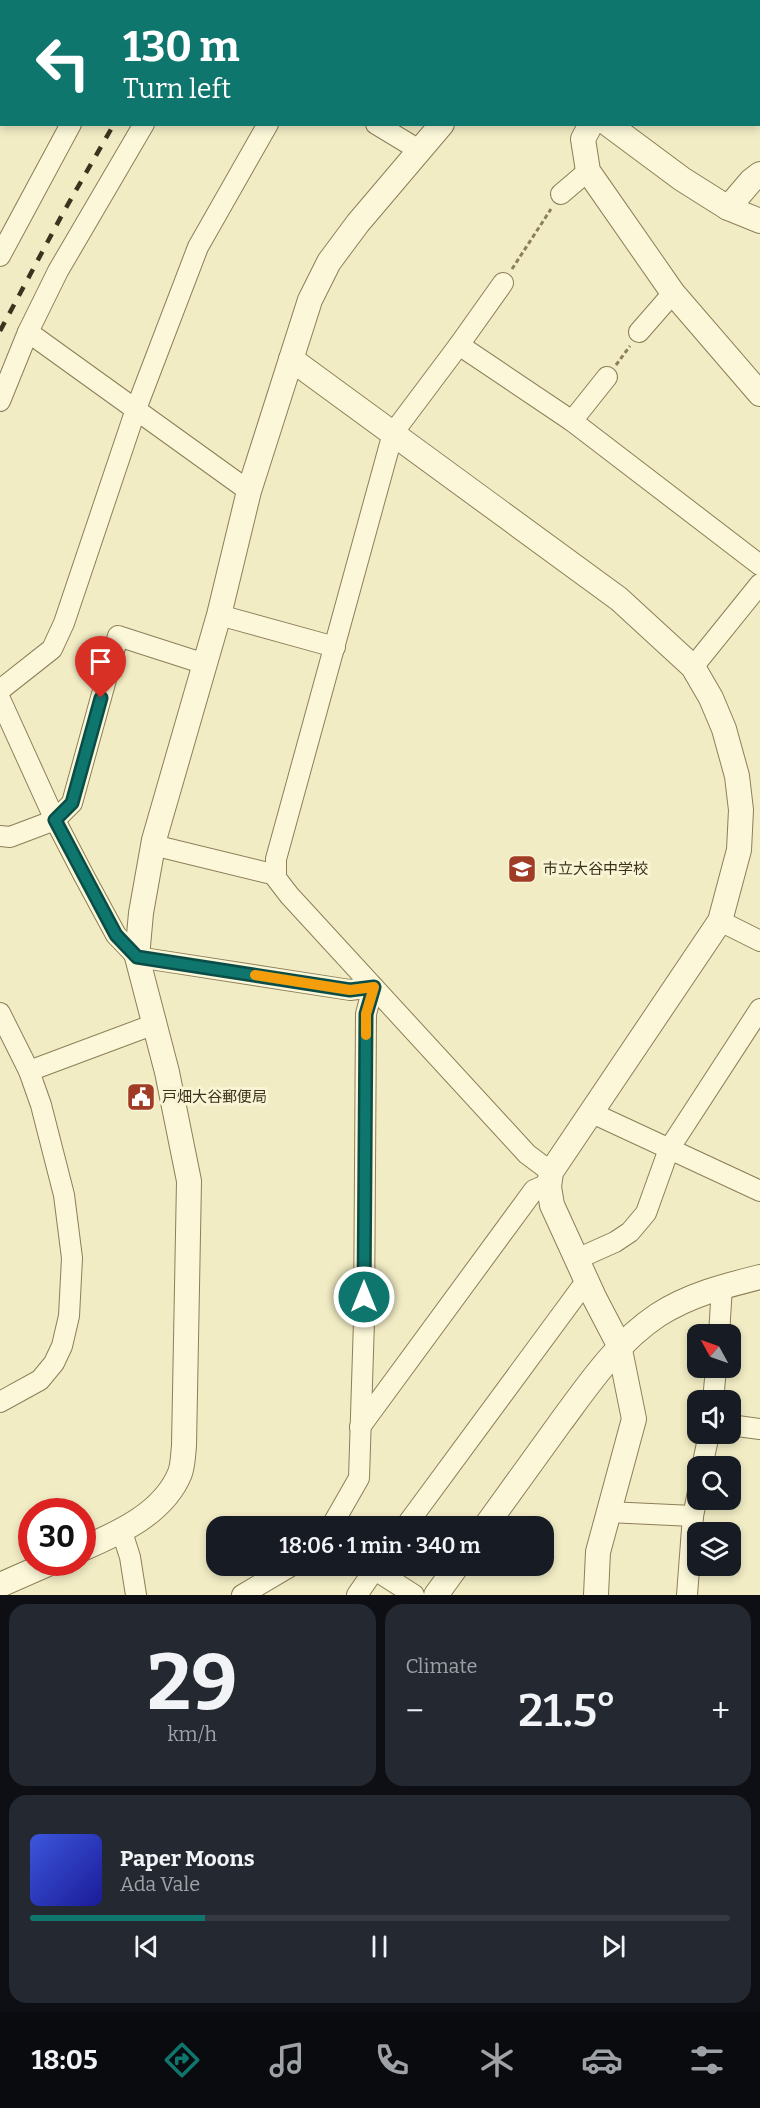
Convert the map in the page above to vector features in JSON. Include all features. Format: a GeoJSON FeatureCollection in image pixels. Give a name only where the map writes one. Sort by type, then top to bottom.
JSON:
{"type":"FeatureCollection","features":[{"type":"Feature","properties":{"kind":"street"},"geometry":{"type":"LineString","coordinates":[[0,256],[70,126]]}},
{"type":"Feature","properties":{"kind":"street"},"geometry":{"type":"LineString","coordinates":[[0,401],[28,332],[58,271],[143,126]]}},
{"type":"Feature","properties":{"kind":"street"},"geometry":{"type":"LineString","coordinates":[[0,690],[52,649],[64,623],[136,409],[198,247],[267,126]]}},
{"type":"Feature","properties":{"kind":"street"},"geometry":{"type":"LineString","coordinates":[[379,126],[419,150]]}},
{"type":"Feature","properties":{"kind":"street"},"geometry":{"type":"LineString","coordinates":[[96,1543],[122,1532],[170,1492],[181,1472],[184,1446],[189,1180],[167,1072],[137,957],[141,913],[153,845],[219,615],[249,491],[310,300],[329,262],[440,126]]}},
{"type":"Feature","properties":{"kind":"street"},"geometry":{"type":"LineString","coordinates":[[590,126],[583,139],[588,171],[673,293],[760,394]]}},
{"type":"Feature","properties":{"kind":"street"},"geometry":{"type":"LineString","coordinates":[[611,126],[682,179],[728,208],[760,221]]}},
{"type":"Feature","properties":{"kind":"street"},"geometry":{"type":"LineString","coordinates":[[561,195],[588,171]]}},
{"type":"Feature","properties":{"kind":"street"},"geometry":{"type":"LineString","coordinates":[[728,208],[760,174]]}},
{"type":"Feature","properties":{"kind":"street"},"geometry":{"type":"LineString","coordinates":[[503,283],[393,433],[276,859],[276,878],[289,896],[550,1177],[552,1205],[620,1345],[634,1419],[598,1552],[596,1595]]}},
{"type":"Feature","properties":{"kind":"street"},"geometry":{"type":"LineString","coordinates":[[639,332],[673,293]]}},
{"type":"Feature","properties":{"kind":"street"},"geometry":{"type":"LineString","coordinates":[[28,332],[249,491]]}},
{"type":"Feature","properties":{"kind":"street"},"geometry":{"type":"LineString","coordinates":[[459,345],[572,421],[760,565]]}},
{"type":"Feature","properties":{"kind":"street"},"geometry":{"type":"LineString","coordinates":[[291,359],[619,599],[693,667],[711,698],[724,729],[737,776],[741,810],[739,850],[720,921],[590,1112],[550,1177],[534,1190],[360,1427]]}},
{"type":"Feature","properties":{"kind":"street"},"geometry":{"type":"LineString","coordinates":[[572,421],[607,377]]}},
{"type":"Feature","properties":{"kind":"street"},"geometry":{"type":"LineString","coordinates":[[693,667],[760,584]]}},
{"type":"Feature","properties":{"kind":"street"},"geometry":{"type":"LineString","coordinates":[[219,615],[335,646]]}},
{"type":"Feature","properties":{"kind":"street"},"geometry":{"type":"LineString","coordinates":[[0,836],[10,837],[55,820],[72,803],[118,636],[205,664]]}},
{"type":"Feature","properties":{"kind":"street"},"geometry":{"type":"LineString","coordinates":[[0,699],[55,820],[116,935],[137,957],[350,990],[374,987]]}},
{"type":"Feature","properties":{"kind":"street"},"geometry":{"type":"LineString","coordinates":[[153,845],[276,875]]}},
{"type":"Feature","properties":{"kind":"street"},"geometry":{"type":"LineString","coordinates":[[720,921],[760,941]]}},
{"type":"Feature","properties":{"kind":"street"},"geometry":{"type":"LineString","coordinates":[[337,1516],[359,1479],[364,1321],[366,1014],[374,987]]}},
{"type":"Feature","properties":{"kind":"street"},"geometry":{"type":"LineString","coordinates":[[413,1516],[582,1270],[630,1232],[646,1213],[669,1149],[760,1009]]}},
{"type":"Feature","properties":{"kind":"street"},"geometry":{"type":"LineString","coordinates":[[0,1013],[29,1071],[41,1105],[64,1195],[72,1258],[69,1316],[62,1346],[54,1364],[40,1380],[0,1402]]}},
{"type":"Feature","properties":{"kind":"street"},"geometry":{"type":"LineString","coordinates":[[29,1071],[155,1024]]}},
{"type":"Feature","properties":{"kind":"street"},"geometry":{"type":"LineString","coordinates":[[590,1112],[760,1191]]}},
{"type":"Feature","properties":{"kind":"street"},"geometry":{"type":"LineString","coordinates":[[493,1516],[620,1345],[658,1315],[695,1296],[723,1286],[760,1278]]}},
{"type":"Feature","properties":{"kind":"street"},"geometry":{"type":"LineString","coordinates":[[719,1324],[723,1286]]}},
{"type":"Feature","properties":{"kind":"street"},"geometry":{"type":"LineString","coordinates":[[741,1426],[760,1429]]}},
{"type":"Feature","properties":{"kind":"street"},"geometry":{"type":"LineString","coordinates":[[687,1595],[694,1510]]}},
{"type":"Feature","properties":{"kind":"street"},"geometry":{"type":"LineString","coordinates":[[608,1512],[693,1516]]}},
{"type":"Feature","properties":{"kind":"street"},"geometry":{"type":"LineString","coordinates":[[122,1532],[130,1557],[136,1595]]}},
{"type":"Feature","properties":{"kind":"street"},"geometry":{"type":"LineString","coordinates":[[0,1585],[20,1576]]}},
{"type":"Feature","properties":{"kind":"street"},"geometry":{"type":"LineString","coordinates":[[243,1595],[274,1576]]}},
{"type":"Feature","properties":{"kind":"street"},"geometry":{"type":"LineString","coordinates":[[357,1595],[368,1576]]}},
{"type":"Feature","properties":{"kind":"street"},"geometry":{"type":"LineString","coordinates":[[386,1576],[414,1595]]}},
{"type":"Feature","properties":{"kind":"street"},"geometry":{"type":"LineString","coordinates":[[436,1595],[450,1576]]}},
{"type":"Feature","properties":{"kind":"path"},"geometry":{"type":"LineString","coordinates":[[503,283],[561,195]]}},
{"type":"Feature","properties":{"kind":"path"},"geometry":{"type":"LineString","coordinates":[[607,377],[639,332]]}},
{"type":"Feature","properties":{"kind":"railway"},"geometry":{"type":"LineString","coordinates":[[0,331],[113,126]]}},
{"type":"Feature","properties":{"kind":"slow traffic"},"geometry":{"type":"LineString","coordinates":[[255,975],[350,990],[374,987],[366,1014],[366,1035]]}},
{"type":"Feature","properties":{"kind":"place","name":"市立大谷中学校"},"geometry":{"type":"Point","coordinates":[522,869]}},
{"type":"Feature","properties":{"kind":"place","name":"戸畑大谷郵便局"},"geometry":{"type":"Point","coordinates":[141,1097]}},
{"type":"Feature","properties":{"kind":"route"},"geometry":{"type":"LineString","coordinates":[[101,698],[72,803],[55,820],[116,935],[137,957],[350,990],[374,987],[366,1014],[364,1297]]}}]}
